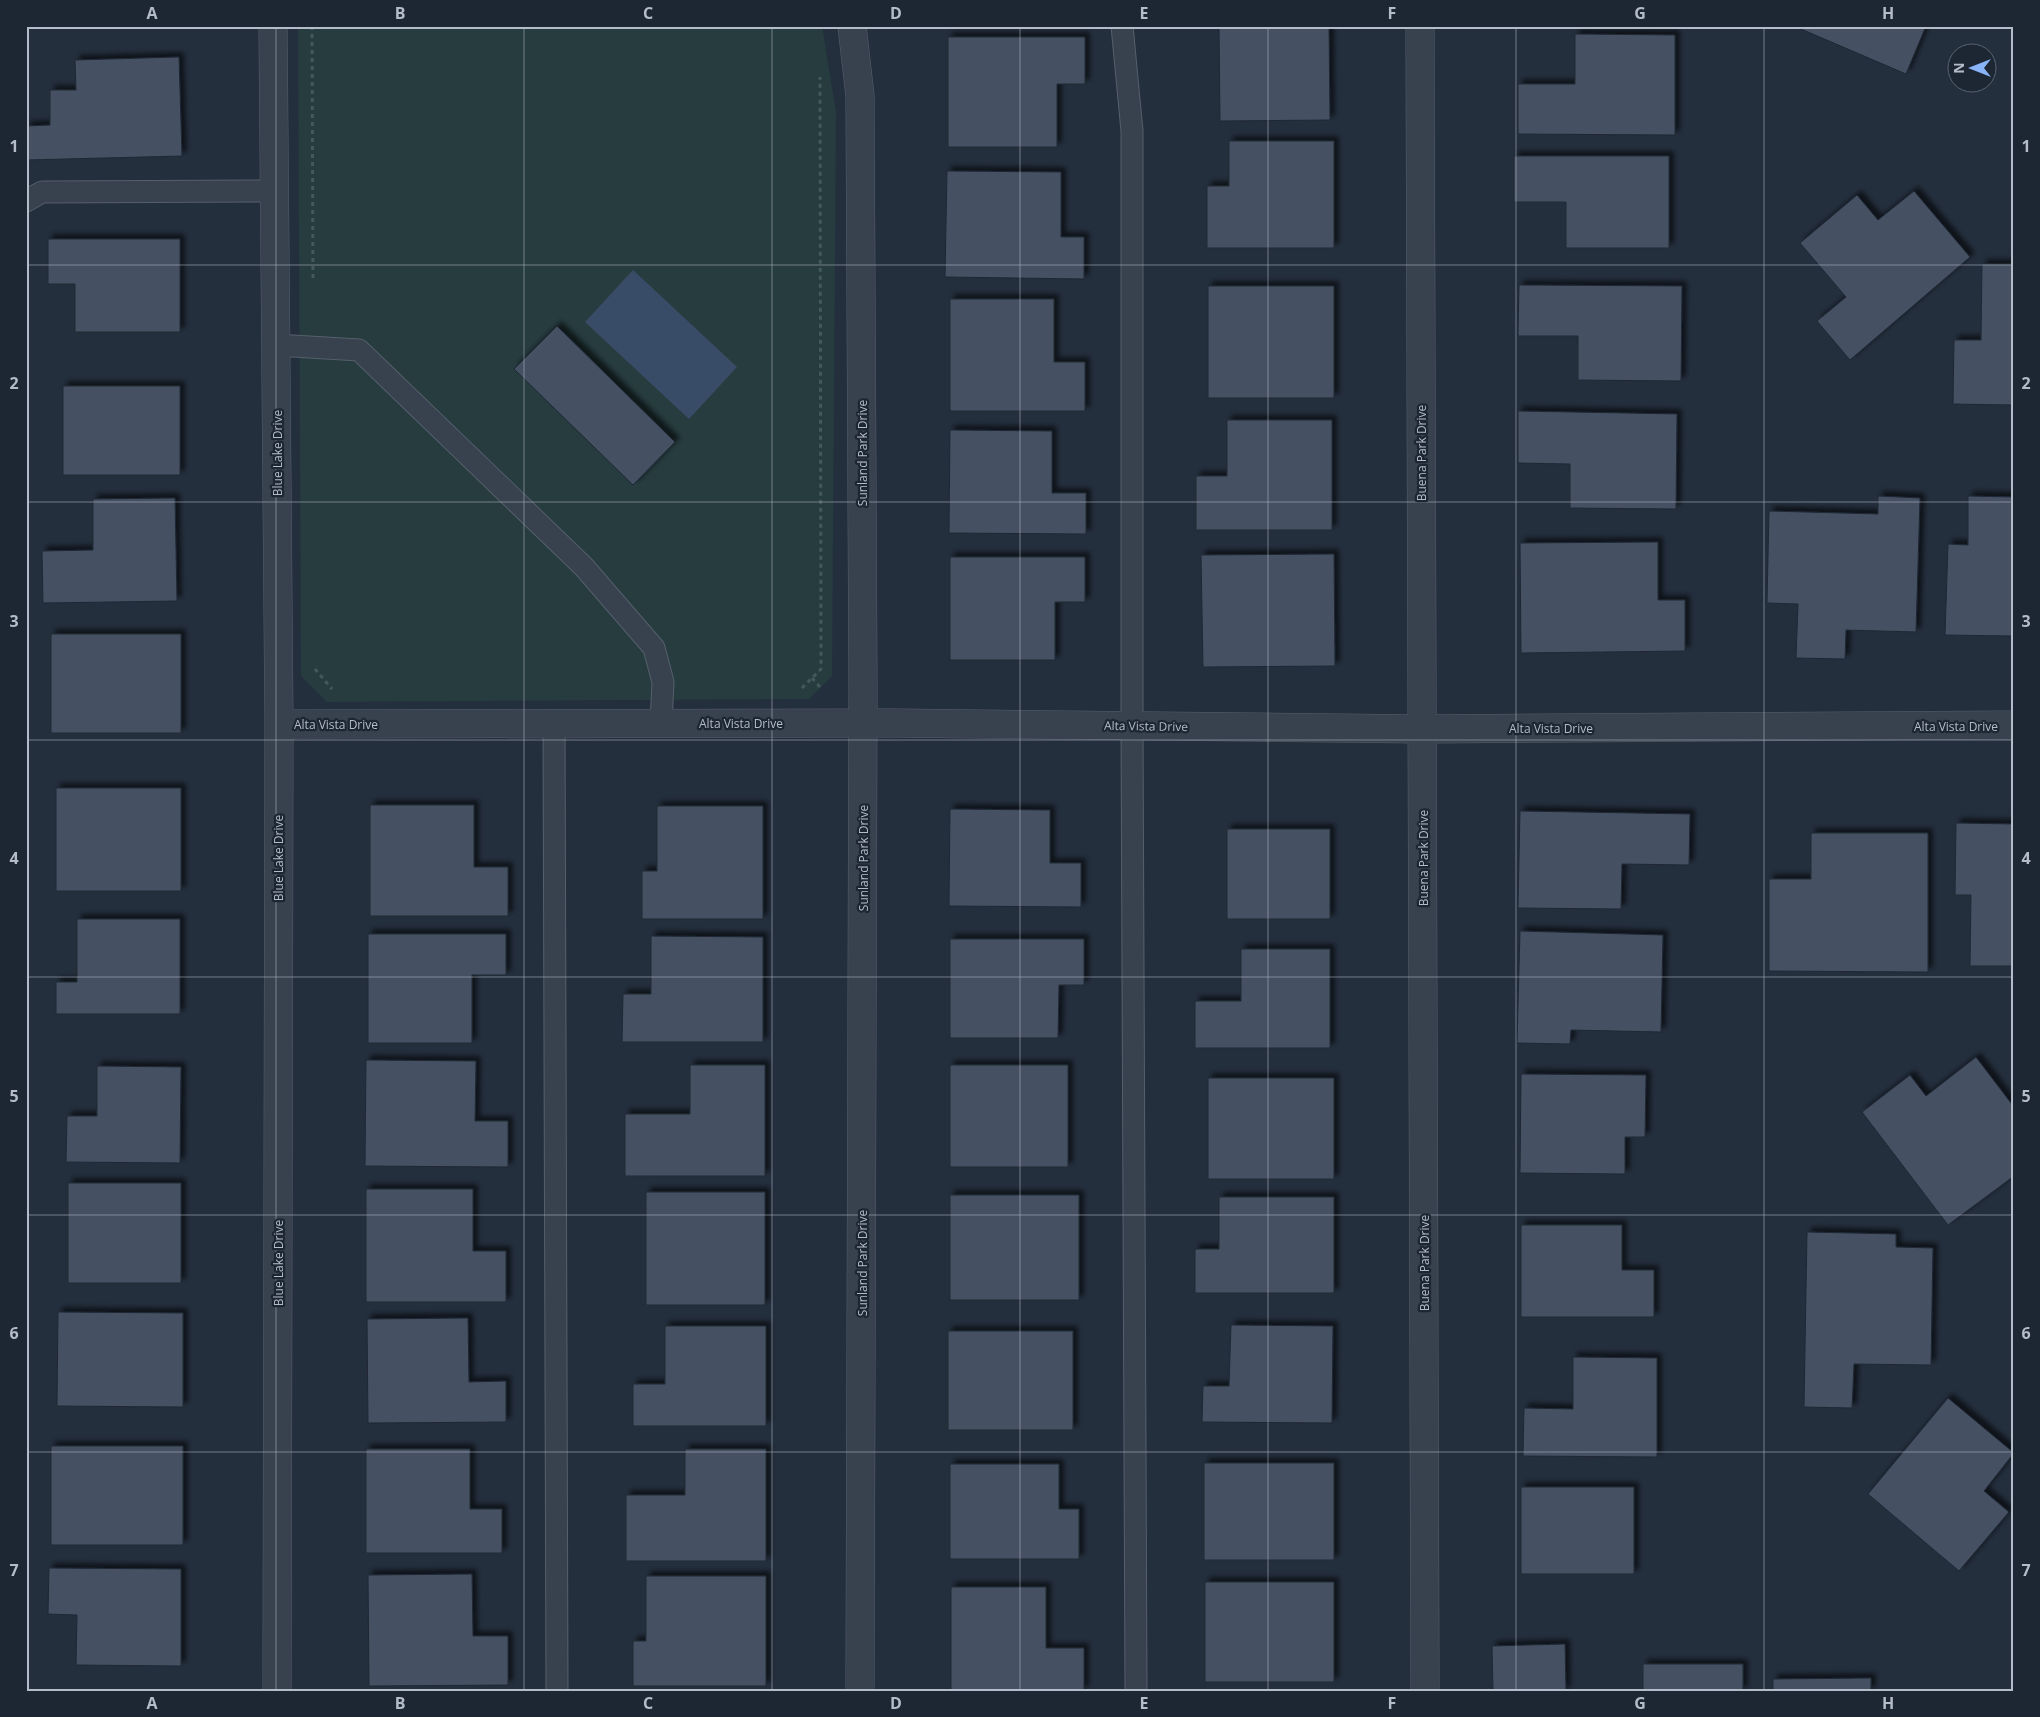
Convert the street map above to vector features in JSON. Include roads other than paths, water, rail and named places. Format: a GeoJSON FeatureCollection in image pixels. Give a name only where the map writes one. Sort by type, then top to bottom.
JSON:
{"type":"FeatureCollection","features":[{"type":"Feature","properties":{"kind":"street","name":"Blue Lake Drive"},"geometry":{"type":"LineString","coordinates":[[273,26],[278,724],[277,1691]]}},
{"type":"Feature","properties":{"kind":"street","name":"Sunland Park Drive"},"geometry":{"type":"LineString","coordinates":[[852,26],[860,96],[863,723],[860,1691]]}},
{"type":"Feature","properties":{"kind":"street","name":"Buena Park Drive"},"geometry":{"type":"LineString","coordinates":[[1420,26],[1424,1691]]}},
{"type":"Feature","properties":{"kind":"street","name":"Alta Vista Drive"},"geometry":{"type":"LineString","coordinates":[[278,724],[863,723],[1422,729],[2014,725]]}},
{"type":"Feature","properties":{"kind":"lane"},"geometry":{"type":"LineString","coordinates":[[1122,26],[1132,131],[1132,726],[1136,1691]]}},
{"type":"Feature","properties":{"kind":"lane"},"geometry":{"type":"LineString","coordinates":[[26,201],[42,192],[274,191]]}},
{"type":"Feature","properties":{"kind":"lane"},"geometry":{"type":"LineString","coordinates":[[276,345],[359,350],[577,560],[654,648],[663,682],[661,723]]}},
{"type":"Feature","properties":{"kind":"lane"},"geometry":{"type":"LineString","coordinates":[[554,723],[557,1691]]}},
{"type":"Feature","properties":{"kind":"water"},"geometry":{"type":"Polygon","coordinates":[[[633,270],[737,367],[689,419],[585,322],[633,270]]]}}]}
